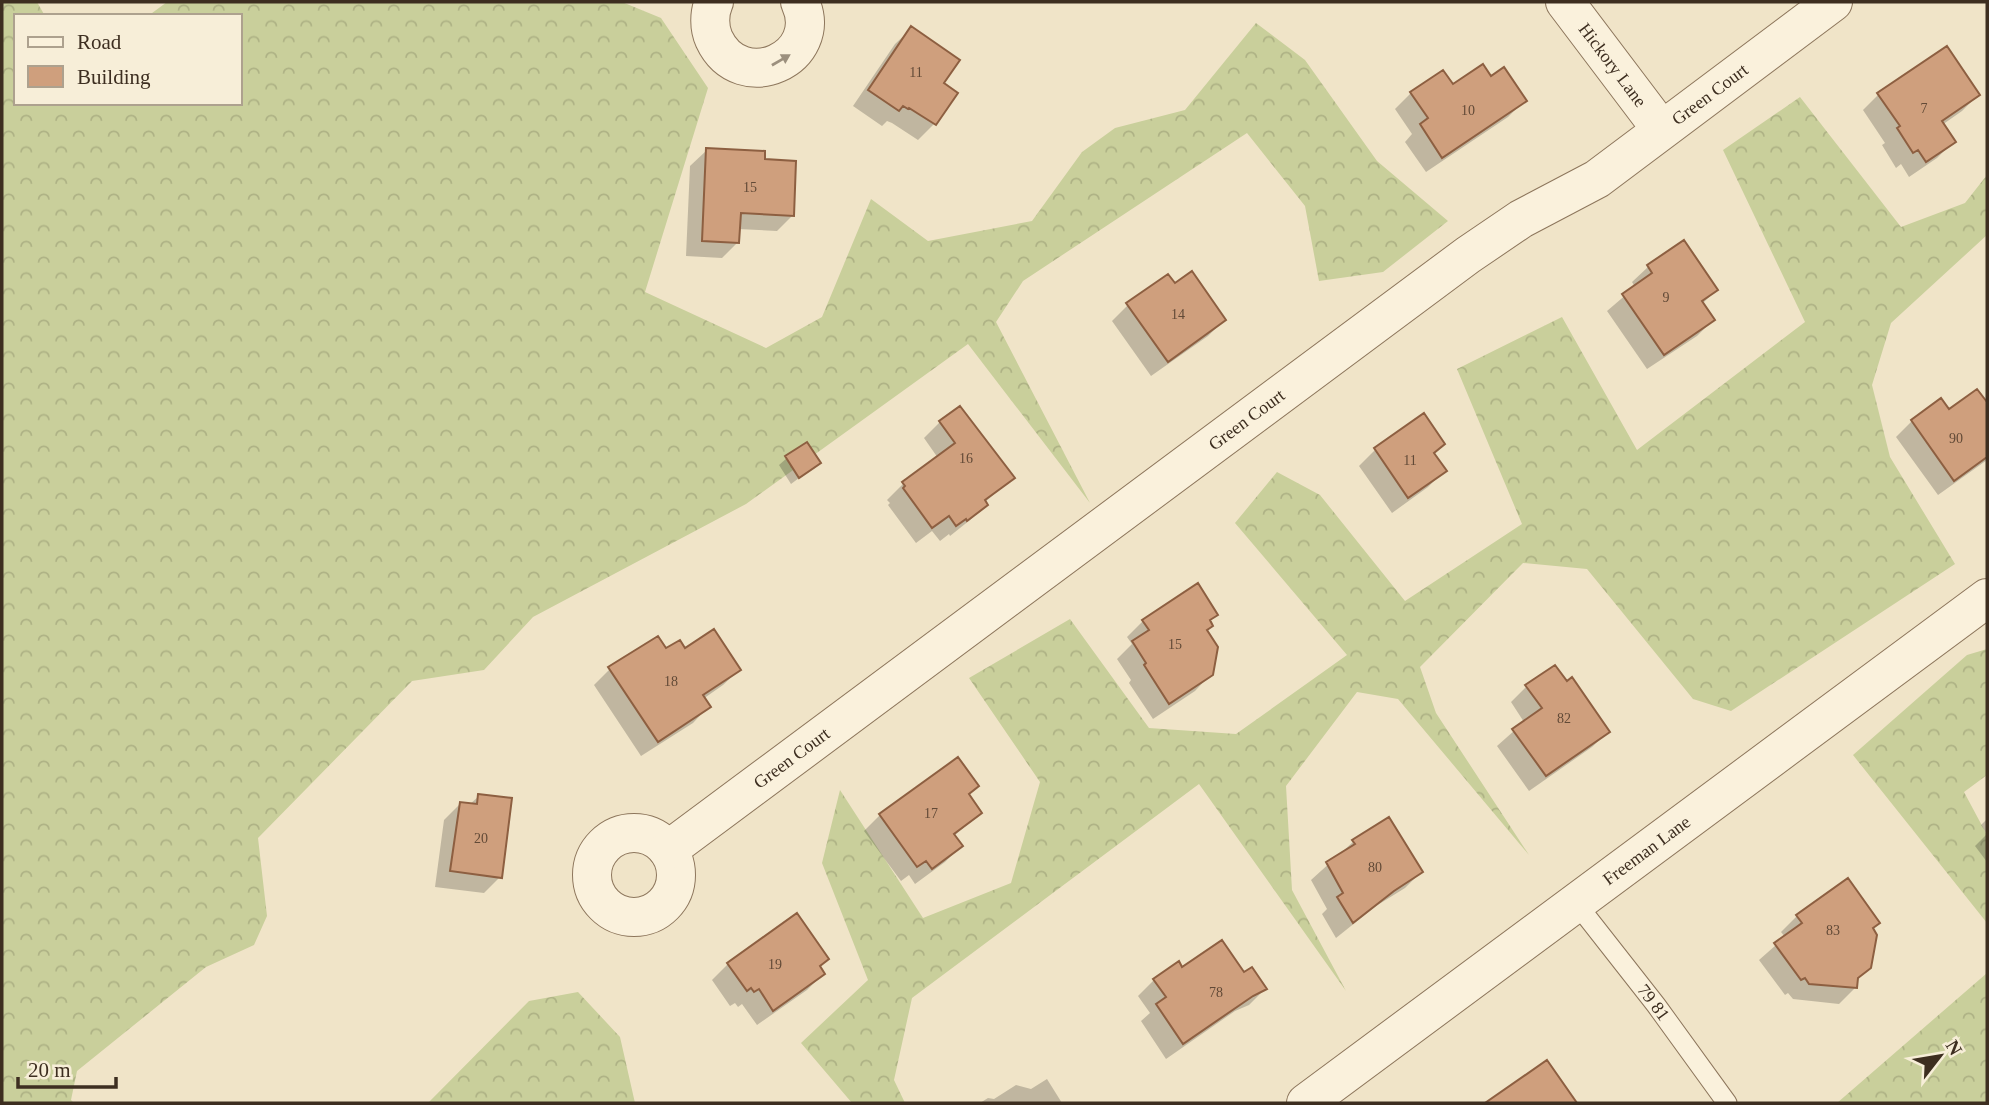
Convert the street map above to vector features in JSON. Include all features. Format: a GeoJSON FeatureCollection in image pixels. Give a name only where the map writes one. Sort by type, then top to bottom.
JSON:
{"type":"FeatureCollection","features":[{"type":"Feature","properties":{"kind":"street"},"geometry":{"type":"LineString","coordinates":[[714,2],[710,21],[712,36],[720,50],[733,61],[748,68],[765,68],[780,63],[793,52],[802,38],[805,22],[800,2]]}},
{"type":"Feature","properties":{"kind":"street","name":"Hickory Lane"},"geometry":{"type":"LineString","coordinates":[[1565,2],[1661,129]]}},
{"type":"Feature","properties":{"kind":"street","name":"Green Court"},"geometry":{"type":"LineString","coordinates":[[668,850],[1468,255],[1521,219],[1597,178],[1833,2]]}},
{"type":"Feature","properties":{"kind":"street","name":"Freeman Lane"},"geometry":{"type":"LineString","coordinates":[[1306,1103],[1987,598]]}},
{"type":"Feature","properties":{"kind":"lane","name":"79 81"},"geometry":{"type":"LineString","coordinates":[[1576,903],[1656,1005],[1727,1103]]}},
{"type":"Feature","properties":{"kind":"green space"},"geometry":{"type":"Polygon","coordinates":[[[2,2],[37,2],[44,14],[14,14],[14,105],[242,105],[242,14],[151,14],[167,2],[622,2],[661,18],[708,88],[645,292],[766,348],[822,317],[871,199],[928,241],[1032,221],[1082,152],[1115,128],[1185,110],[1256,23],[1305,60],[1377,161],[1448,221],[1383,272],[1319,281],[1305,206],[1247,133],[1023,281],[996,322],[1090,503],[968,344],[746,504],[533,617],[484,670],[412,681],[258,838],[267,916],[254,945],[206,967],[77,1071],[71,1100],[74,1103],[2,1103],[2,2]]]}},
{"type":"Feature","properties":{"kind":"green space"},"geometry":{"type":"Polygon","coordinates":[[[1800,97],[1901,227],[1965,203],[1987,175],[1987,235],[1891,323],[1872,385],[1890,457],[1955,564],[1731,711],[1693,699],[1587,569],[1523,563],[1420,667],[1436,713],[1529,855],[1398,699],[1357,692],[1286,786],[1292,890],[1346,991],[1199,784],[912,998],[894,1080],[905,1103],[852,1103],[801,1043],[868,980],[822,863],[840,790],[923,918],[1011,883],[1040,782],[969,678],[1070,619],[1149,728],[1236,734],[1347,655],[1235,523],[1277,472],[1320,495],[1405,601],[1522,524],[1457,369],[1562,317],[1637,450],[1805,322],[1723,150],[1800,97]]]}},
{"type":"Feature","properties":{"kind":"green space"},"geometry":{"type":"Polygon","coordinates":[[[1987,649],[1987,775],[1964,792],[1987,835],[1987,923],[1853,755],[1967,655],[1987,649]]]}},
{"type":"Feature","properties":{"kind":"green space"},"geometry":{"type":"Polygon","coordinates":[[[1987,973],[1987,1103],[1837,1103],[1987,973]]]}},
{"type":"Feature","properties":{"kind":"green space"},"geometry":{"type":"Polygon","coordinates":[[[578,992],[620,1037],[635,1103],[428,1103],[529,1001],[578,992]]]}},
{"type":"Feature","properties":{"kind":"building"},"geometry":{"type":"Polygon","coordinates":[[[911,26],[960,60],[944,83],[958,93],[936,125],[909,108],[903,106],[899,111],[868,90],[911,26]]]}},
{"type":"Feature","properties":{"kind":"building"},"geometry":{"type":"Polygon","coordinates":[[[1947,46],[1980,95],[1942,121],[1956,142],[1926,162],[1918,150],[1913,153],[1897,128],[1900,126],[1877,93],[1947,46]]]}},
{"type":"Feature","properties":{"kind":"building"},"geometry":{"type":"Polygon","coordinates":[[[1483,64],[1491,76],[1504,67],[1527,101],[1442,158],[1420,124],[1428,118],[1410,92],[1443,70],[1453,84],[1483,64]]]}},
{"type":"Feature","properties":{"kind":"building"},"geometry":{"type":"Polygon","coordinates":[[[706,148],[765,151],[765,159],[796,161],[794,216],[741,213],[739,243],[702,241],[706,148]]]}},
{"type":"Feature","properties":{"kind":"building"},"geometry":{"type":"Polygon","coordinates":[[[1684,240],[1718,290],[1702,301],[1715,320],[1664,355],[1622,294],[1652,273],[1647,265],[1684,240]]]}},
{"type":"Feature","properties":{"kind":"building"},"geometry":{"type":"Polygon","coordinates":[[[1192,271],[1226,320],[1168,362],[1126,303],[1168,274],[1175,283],[1192,271]]]}},
{"type":"Feature","properties":{"kind":"building"},"geometry":{"type":"Polygon","coordinates":[[[1977,389],[1987,402],[1987,457],[1954,481],[1911,420],[1941,398],[1949,409],[1977,389]]]}},
{"type":"Feature","properties":{"kind":"building"},"geometry":{"type":"Polygon","coordinates":[[[960,406],[1015,478],[985,500],[988,505],[967,521],[966,519],[956,526],[949,516],[932,528],[903,488],[905,486],[902,482],[955,443],[939,421],[960,406]]]}},
{"type":"Feature","properties":{"kind":"building"},"geometry":{"type":"Polygon","coordinates":[[[1424,413],[1445,444],[1434,453],[1447,471],[1408,498],[1374,448],[1424,413]]]}},
{"type":"Feature","properties":{"kind":"building"},"geometry":{"type":"Polygon","coordinates":[[[807,442],[821,463],[799,478],[785,456],[807,442]]]}},
{"type":"Feature","properties":{"kind":"building"},"geometry":{"type":"Polygon","coordinates":[[[1198,583],[1218,615],[1210,620],[1213,626],[1207,630],[1218,647],[1213,675],[1169,704],[1132,641],[1149,630],[1142,620],[1198,583]]]}},
{"type":"Feature","properties":{"kind":"building"},"geometry":{"type":"Polygon","coordinates":[[[714,629],[741,670],[703,695],[711,707],[658,742],[608,667],[658,636],[666,648],[680,640],[685,648],[714,629]]]}},
{"type":"Feature","properties":{"kind":"building"},"geometry":{"type":"Polygon","coordinates":[[[1555,665],[1567,681],[1572,677],[1610,732],[1546,776],[1512,729],[1542,708],[1525,685],[1555,665]]]}},
{"type":"Feature","properties":{"kind":"building"},"geometry":{"type":"Polygon","coordinates":[[[958,757],[979,786],[969,794],[982,813],[954,834],[963,846],[932,869],[926,861],[917,867],[879,814],[958,757]]]}},
{"type":"Feature","properties":{"kind":"building"},"geometry":{"type":"Polygon","coordinates":[[[478,794],[512,798],[502,878],[450,871],[460,802],[477,804],[478,794]]]}},
{"type":"Feature","properties":{"kind":"building"},"geometry":{"type":"Polygon","coordinates":[[[1389,817],[1423,872],[1353,923],[1337,897],[1343,893],[1326,862],[1355,844],[1352,840],[1389,817]]]}},
{"type":"Feature","properties":{"kind":"building"},"geometry":{"type":"Polygon","coordinates":[[[1848,878],[1880,923],[1873,928],[1877,935],[1871,968],[1858,978],[1857,988],[1809,984],[1805,978],[1801,980],[1774,943],[1802,923],[1796,915],[1848,878]]]}},
{"type":"Feature","properties":{"kind":"building"},"geometry":{"type":"Polygon","coordinates":[[[797,913],[829,959],[820,966],[825,974],[773,1011],[759,989],[754,992],[751,988],[747,991],[727,963],[797,913]]]}},
{"type":"Feature","properties":{"kind":"building"},"geometry":{"type":"Polygon","coordinates":[[[1222,940],[1244,972],[1252,967],[1267,989],[1183,1044],[1156,1004],[1166,997],[1153,979],[1179,961],[1182,967],[1222,940]]]}},
{"type":"Feature","properties":{"kind":"building"},"geometry":{"type":"Polygon","coordinates":[[[1547,1060],[1577,1103],[1485,1103],[1547,1060]]]}}]}
